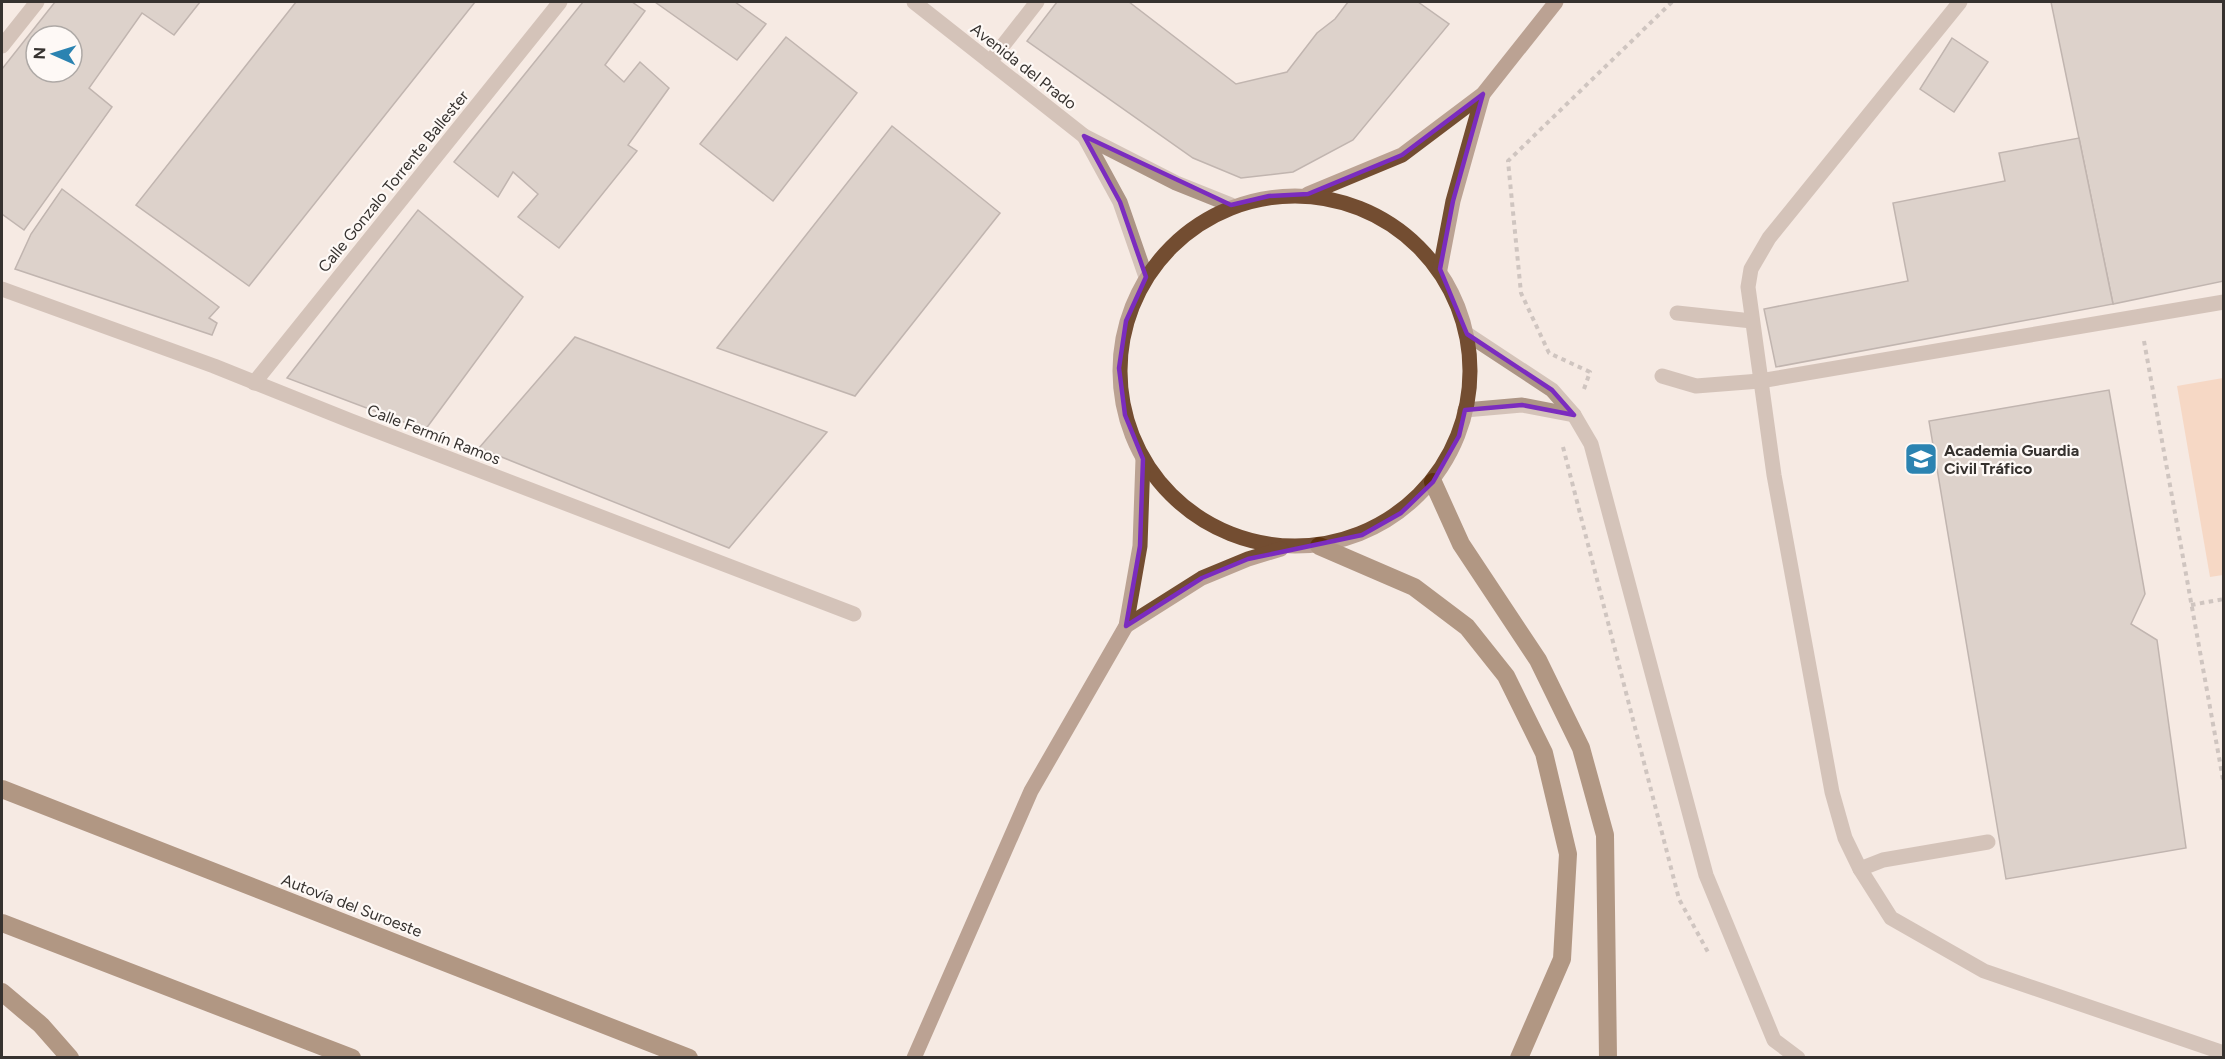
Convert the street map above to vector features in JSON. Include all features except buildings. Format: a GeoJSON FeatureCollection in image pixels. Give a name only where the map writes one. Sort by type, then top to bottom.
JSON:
{"type":"FeatureCollection","features":[{"type":"Feature","properties":{"kind":"highway"},"geometry":{"type":"LineString","coordinates":[[1433,482],[1461,544],[1538,660],[1581,748],[1605,835],[1608,1058]]}},
{"type":"Feature","properties":{"kind":"highway"},"geometry":{"type":"LineString","coordinates":[[1319,546],[1414,587],[1467,627],[1506,676],[1544,753],[1568,854],[1562,959],[1519,1058]]}},
{"type":"Feature","properties":{"kind":"highway","name":"Autovía del Suroeste"},"geometry":{"type":"LineString","coordinates":[[2,789],[688,1058]]}},
{"type":"Feature","properties":{"kind":"highway"},"geometry":{"type":"LineString","coordinates":[[2,923],[352,1058]]}},
{"type":"Feature","properties":{"kind":"highway"},"geometry":{"type":"LineString","coordinates":[[2,992],[41,1025],[70,1058]]}},
{"type":"Feature","properties":{"kind":"main road"},"geometry":{"type":"LineString","coordinates":[[1308,194],[1402,155],[1483,94],[1556,2]]}},
{"type":"Feature","properties":{"kind":"main road"},"geometry":{"type":"LineString","coordinates":[[1440,269],[1453,201],[1483,94]]}},
{"type":"Feature","properties":{"kind":"main road"},"geometry":{"type":"LineString","coordinates":[[1126,626],[1202,578],[1248,559],[1282,549],[1319,546],[1362,535],[1401,513],[1433,482],[1459,436],[1471,384],[1466,324],[1440,269],[1404,232],[1395,226],[1359,206],[1308,194],[1269,196],[1232,206],[1183,234],[1146,277],[1126,321],[1119,368],[1125,415],[1143,459],[1175,500],[1218,530],[1282,549]]}},
{"type":"Feature","properties":{"kind":"main road"},"geometry":{"type":"LineString","coordinates":[[914,1058],[1031,791],[1126,626],[1140,546],[1143,459]]}},
{"type":"Feature","properties":{"kind":"street"},"geometry":{"type":"LineString","coordinates":[[2,46],[37,2]]}},
{"type":"Feature","properties":{"kind":"street","name":"Calle Gonzalo Torrente Ballester"},"geometry":{"type":"LineString","coordinates":[[254,383],[560,2]]}},
{"type":"Feature","properties":{"kind":"street","name":"Avenida del Prado"},"geometry":{"type":"LineString","coordinates":[[914,2],[1084,136],[1176,183],[1232,206]]}},
{"type":"Feature","properties":{"kind":"street"},"geometry":{"type":"LineString","coordinates":[[990,62],[1037,2]]}},
{"type":"Feature","properties":{"kind":"street"},"geometry":{"type":"LineString","coordinates":[[1960,2],[1769,238],[1751,269],[1748,287],[1774,475],[1832,792],[1845,838],[1860,869],[1891,918],[1984,971],[2223,1053]]}},
{"type":"Feature","properties":{"kind":"street","name":"Avenida del Prado"},"geometry":{"type":"LineString","coordinates":[[1084,136],[1120,202],[1146,277]]}},
{"type":"Feature","properties":{"kind":"street","name":"Calle Fermín Ramos"},"geometry":{"type":"LineString","coordinates":[[2,289],[214,366],[854,614]]}},
{"type":"Feature","properties":{"kind":"street"},"geometry":{"type":"LineString","coordinates":[[1662,376],[1696,386],[1760,381],[2223,302]]}},
{"type":"Feature","properties":{"kind":"street"},"geometry":{"type":"LineString","coordinates":[[1677,313],[1752,321]]}},
{"type":"Feature","properties":{"kind":"street"},"geometry":{"type":"LineString","coordinates":[[1467,334],[1552,390],[1574,415],[1591,444],[1706,874],[1774,1040],[1798,1058]]}},
{"type":"Feature","properties":{"kind":"street"},"geometry":{"type":"LineString","coordinates":[[1465,410],[1522,405],[1574,415]]}},
{"type":"Feature","properties":{"kind":"street"},"geometry":{"type":"LineString","coordinates":[[1860,869],[1883,860],[1988,842]]}},
{"type":"Feature","properties":{"kind":"path"},"geometry":{"type":"LineString","coordinates":[[1574,415],[1590,372],[1549,353],[1521,293],[1508,161],[1671,2]]}},
{"type":"Feature","properties":{"kind":"path"},"geometry":{"type":"LineString","coordinates":[[2139,317],[2223,785]]}},
{"type":"Feature","properties":{"kind":"path"},"geometry":{"type":"LineString","coordinates":[[2191,605],[2223,599]]}},
{"type":"Feature","properties":{"kind":"highlighted area"},"geometry":{"type":"Polygon","coordinates":[[[1483,94],[1453,201],[1440,269],[1467,334],[1552,390],[1574,415],[1522,405],[1465,410],[1459,436],[1433,482],[1401,513],[1362,535],[1248,559],[1202,578],[1126,626],[1140,546],[1143,459],[1125,415],[1119,368],[1126,321],[1146,277],[1120,202],[1084,136],[1231,205],[1269,196],[1308,194],[1402,155],[1483,94]]]}},
{"type":"Feature","properties":{"kind":"shaded area"},"geometry":{"type":"Polygon","coordinates":[[[2223,378],[2223,575],[2210,577],[2177,386],[2223,378]]]}},
{"type":"Feature","properties":{"kind":"place","name":"Academia Guardia Civil Tráfico"},"geometry":{"type":"Point","coordinates":[1921,459]}}]}
